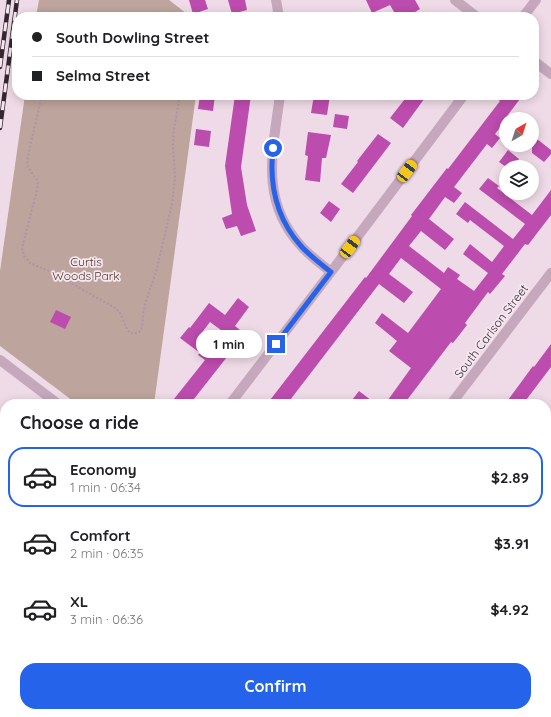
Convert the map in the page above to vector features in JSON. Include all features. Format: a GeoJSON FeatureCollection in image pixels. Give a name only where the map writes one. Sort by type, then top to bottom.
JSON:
{"type":"FeatureCollection","features":[{"type":"Feature","properties":{"kind":"street"},"geometry":{"type":"LineString","coordinates":[[276,0],[278,12]]}},
{"type":"Feature","properties":{"kind":"street"},"geometry":{"type":"LineString","coordinates":[[455,0],[471,12]]}},
{"type":"Feature","properties":{"kind":"street"},"geometry":{"type":"LineString","coordinates":[[527,12],[536,0]]}},
{"type":"Feature","properties":{"kind":"street"},"geometry":{"type":"LineString","coordinates":[[539,65],[551,74]]}},
{"type":"Feature","properties":{"kind":"street"},"geometry":{"type":"LineString","coordinates":[[279,100],[272,161],[272,178],[274,194],[280,215],[301,246],[331,272]]}},
{"type":"Feature","properties":{"kind":"street"},"geometry":{"type":"LineString","coordinates":[[234,399],[460,100]]}},
{"type":"Feature","properties":{"kind":"street","name":"South Carlson Street"},"geometry":{"type":"LineString","coordinates":[[455,399],[551,273]]}},
{"type":"Feature","properties":{"kind":"street"},"geometry":{"type":"LineString","coordinates":[[0,360],[51,399]]}},
{"type":"Feature","properties":{"kind":"path"},"geometry":{"type":"LineString","coordinates":[[41,100],[27,160],[28,167],[38,182],[22,248],[24,256],[30,263],[52,272],[115,308],[120,313],[128,331],[134,334],[139,332],[142,327],[143,314],[156,272],[172,204],[175,178],[173,145],[174,129],[179,100]]}},
{"type":"Feature","properties":{"kind":"green space"},"geometry":{"type":"Polygon","coordinates":[[[39,0],[169,0],[185,12],[37,12],[39,0]]]}},
{"type":"Feature","properties":{"kind":"green space","name":"Curtis Woods Park"},"geometry":{"type":"Polygon","coordinates":[[[24,100],[195,100],[155,399],[70,399],[0,346],[0,271],[24,100]]]}},
{"type":"Feature","properties":{"kind":"building"},"geometry":{"type":"Polygon","coordinates":[[[189,0],[205,0],[208,9],[199,12],[192,12],[189,0]]]}},
{"type":"Feature","properties":{"kind":"building"},"geometry":{"type":"Polygon","coordinates":[[[228,0],[245,0],[247,10],[231,12],[228,0]]]}},
{"type":"Feature","properties":{"kind":"building"},"geometry":{"type":"Polygon","coordinates":[[[366,0],[415,0],[420,9],[415,12],[394,12],[390,5],[372,12],[366,0]]]}},
{"type":"Feature","properties":{"kind":"building"},"geometry":{"type":"Polygon","coordinates":[[[199,100],[214,100],[213,111],[198,109],[199,100]]]}},
{"type":"Feature","properties":{"kind":"building"},"geometry":{"type":"Polygon","coordinates":[[[234,100],[250,100],[241,167],[247,205],[256,231],[241,236],[237,226],[226,229],[222,218],[232,214],[225,166],[234,100]]]}},
{"type":"Feature","properties":{"kind":"building"},"geometry":{"type":"Polygon","coordinates":[[[313,100],[329,100],[327,115],[311,113],[313,100]]]}},
{"type":"Feature","properties":{"kind":"building"},"geometry":{"type":"Polygon","coordinates":[[[404,100],[423,100],[403,128],[390,118],[404,100]]]}},
{"type":"Feature","properties":{"kind":"building"},"geometry":{"type":"Polygon","coordinates":[[[499,100],[519,100],[510,112],[499,112],[499,129],[495,134],[499,137],[499,139],[492,148],[487,144],[454,187],[462,193],[454,203],[445,197],[429,219],[454,239],[445,250],[421,231],[409,246],[444,273],[448,267],[460,275],[457,279],[474,291],[488,273],[463,254],[470,244],[492,262],[504,246],[470,220],[468,223],[456,214],[465,202],[513,239],[525,224],[479,189],[488,178],[499,186],[497,188],[499,190],[499,200],[513,200],[532,215],[551,190],[551,215],[528,245],[525,244],[502,274],[505,276],[490,294],[488,292],[465,323],[467,325],[453,343],[451,342],[408,399],[389,399],[411,368],[389,351],[397,341],[375,323],[382,313],[408,333],[441,289],[401,258],[389,274],[413,292],[404,303],[379,284],[291,399],[271,399],[365,277],[366,278],[412,216],[411,215],[447,168],[448,169],[500,101],[499,100]]]}},
{"type":"Feature","properties":{"kind":"building"},"geometry":{"type":"Polygon","coordinates":[[[335,114],[349,116],[347,129],[333,127],[335,114]]]}},
{"type":"Feature","properties":{"kind":"building"},"geometry":{"type":"Polygon","coordinates":[[[196,129],[211,131],[209,147],[194,145],[196,129]]]}},
{"type":"Feature","properties":{"kind":"building"},"geometry":{"type":"Polygon","coordinates":[[[308,132],[331,135],[326,158],[322,158],[320,182],[305,180],[308,156],[305,155],[308,132]]]}},
{"type":"Feature","properties":{"kind":"building"},"geometry":{"type":"Polygon","coordinates":[[[378,134],[391,143],[353,193],[341,184],[378,134]]]}},
{"type":"Feature","properties":{"kind":"building"},"geometry":{"type":"Polygon","coordinates":[[[539,141],[551,150],[551,154],[544,162],[532,153],[539,152],[539,141]]]}},
{"type":"Feature","properties":{"kind":"building"},"geometry":{"type":"Polygon","coordinates":[[[506,152],[510,152],[519,159],[518,160],[500,160],[506,152]]]}},
{"type":"Feature","properties":{"kind":"building"},"geometry":{"type":"Polygon","coordinates":[[[329,201],[340,209],[331,222],[320,213],[329,201]]]}},
{"type":"Feature","properties":{"kind":"building"},"geometry":{"type":"Polygon","coordinates":[[[238,298],[249,307],[235,326],[245,334],[194,399],[174,399],[205,360],[198,355],[200,353],[180,338],[189,327],[190,328],[209,303],[225,315],[238,298]],[[210,322],[197,339],[212,351],[225,333],[210,322]]]}},
{"type":"Feature","properties":{"kind":"building"},"geometry":{"type":"Polygon","coordinates":[[[56,310],[71,317],[65,329],[50,322],[56,310]]]}},
{"type":"Feature","properties":{"kind":"building"},"geometry":{"type":"Polygon","coordinates":[[[551,344],[551,367],[527,399],[509,399],[533,366],[534,367],[551,344]]]}},
{"type":"Feature","properties":{"kind":"building"},"geometry":{"type":"Polygon","coordinates":[[[359,391],[369,399],[353,399],[359,391]]]}},
{"type":"Feature","properties":{"kind":"railway"},"geometry":{"type":"LineString","coordinates":[[0,67],[9,0]]}},
{"type":"Feature","properties":{"kind":"railway"},"geometry":{"type":"LineString","coordinates":[[15,12],[17,0]]}},
{"type":"Feature","properties":{"kind":"railway"},"geometry":{"type":"LineString","coordinates":[[0,128],[12,38]]}},
{"type":"Feature","properties":{"kind":"route"},"geometry":{"type":"LineString","coordinates":[[273,148],[272,178],[274,194],[280,215],[286,226],[301,246],[331,272],[276,344]]}}]}
